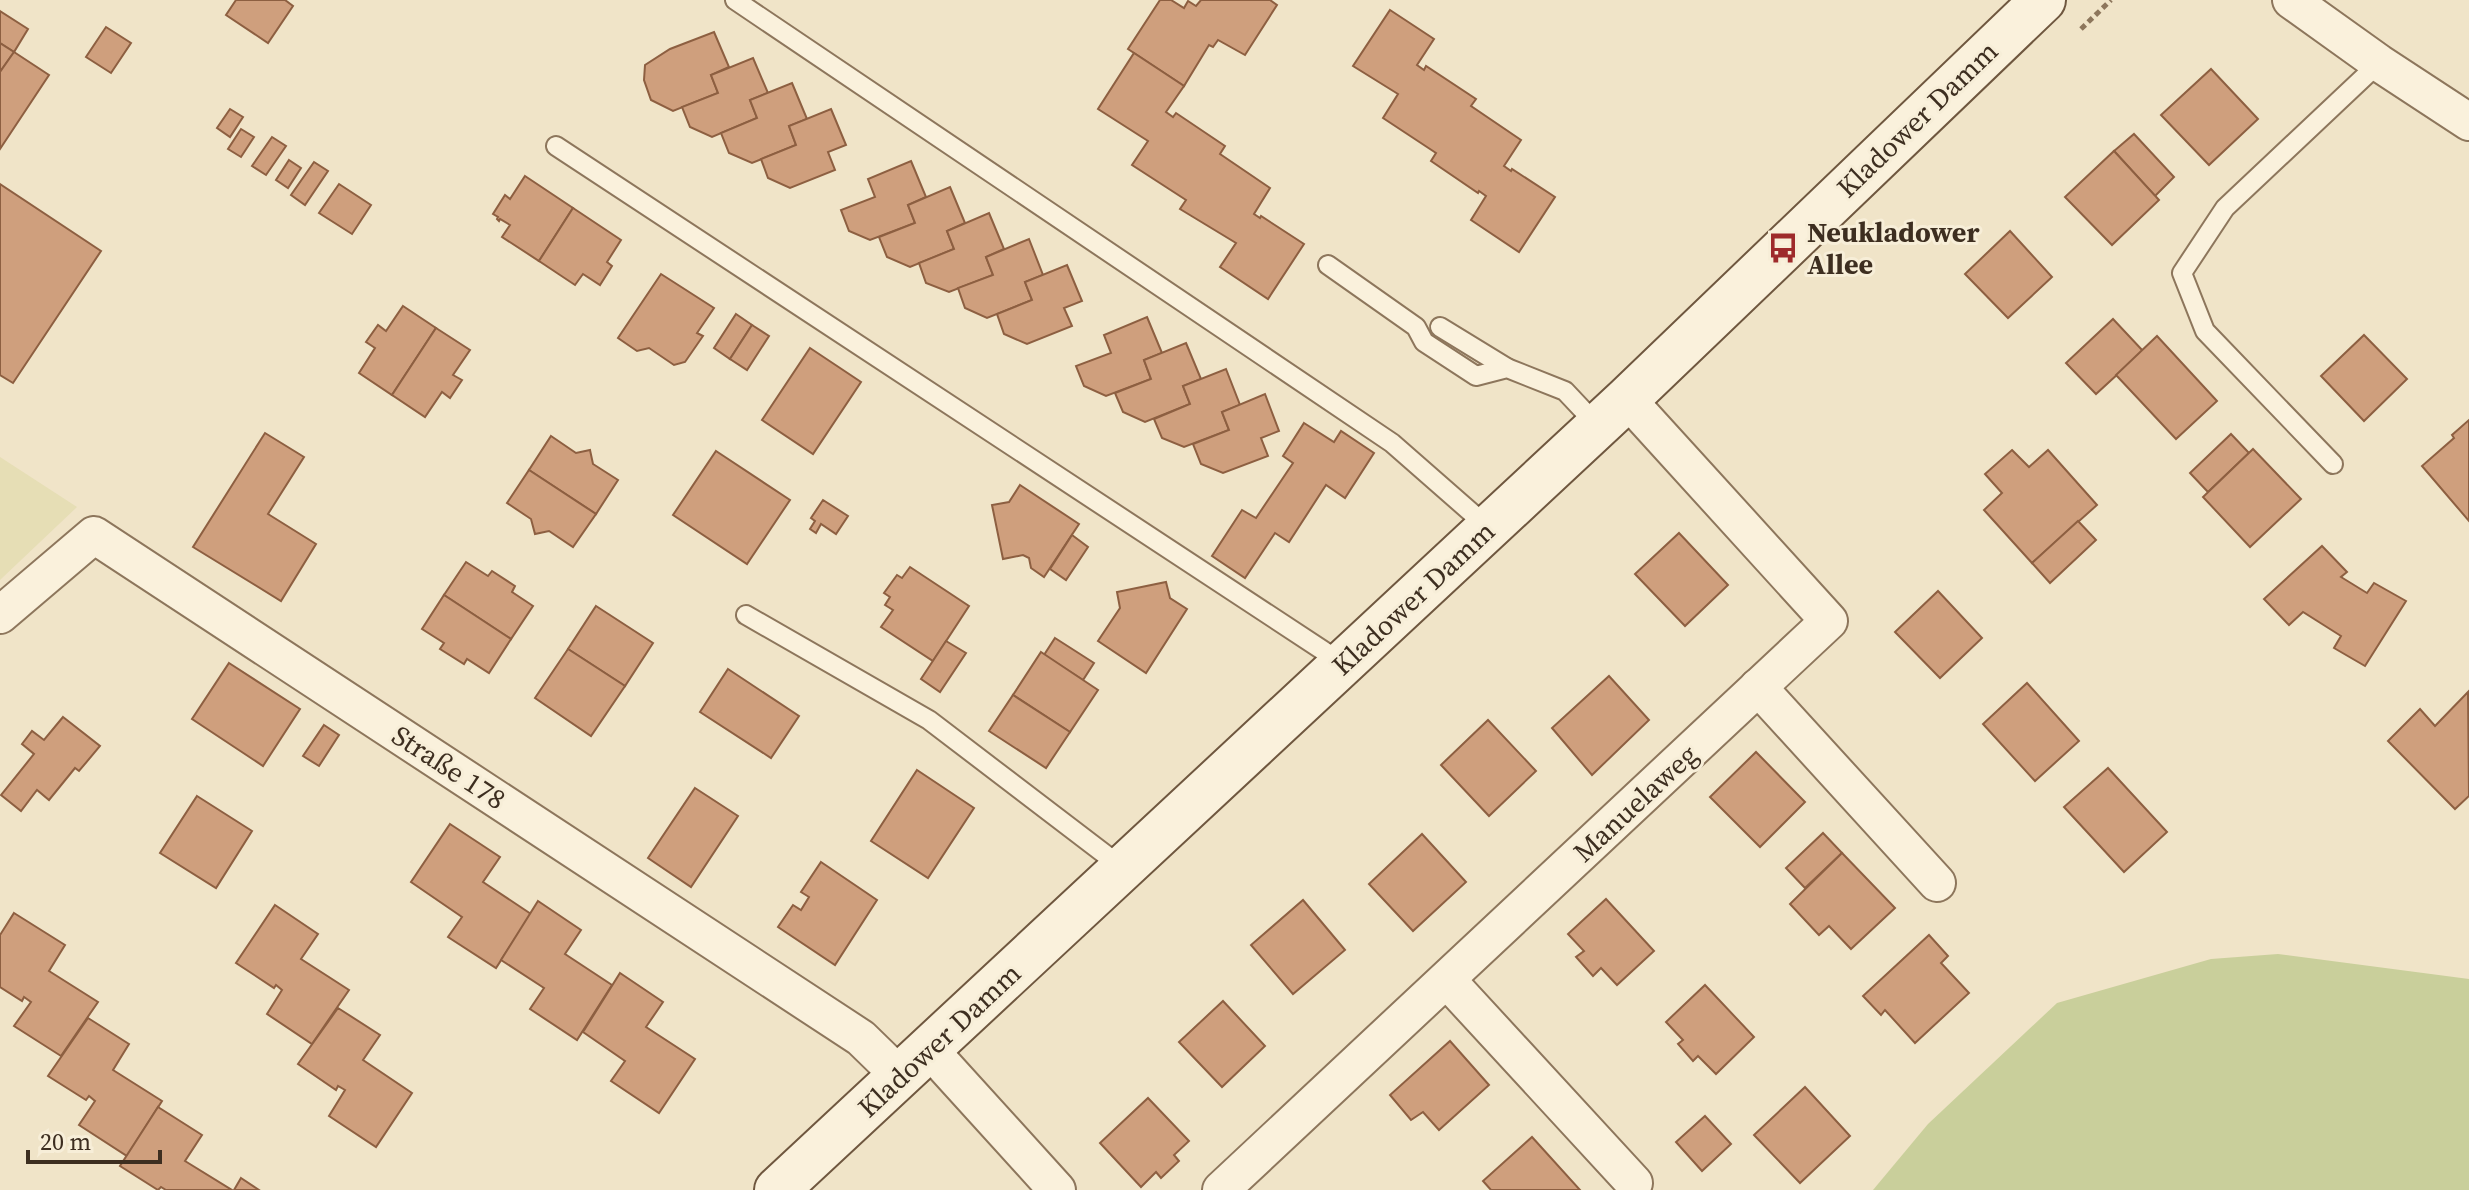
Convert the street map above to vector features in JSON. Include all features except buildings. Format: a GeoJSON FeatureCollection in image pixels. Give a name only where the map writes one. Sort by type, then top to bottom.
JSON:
{"type":"FeatureCollection","features":[{"type":"Feature","properties":{"kind":"main road","name":"Kladower Damm"},"geometry":{"type":"LineString","coordinates":[[777,1190],[1489,528],[2043,0]]}},
{"type":"Feature","properties":{"kind":"street"},"geometry":{"type":"LineString","coordinates":[[2291,0],[2469,122]]}},
{"type":"Feature","properties":{"kind":"street","name":"Manuelaweg"},"geometry":{"type":"LineString","coordinates":[[1221,1190],[1829,621],[1612,412]]}},
{"type":"Feature","properties":{"kind":"street","name":"Straße 178"},"geometry":{"type":"LineString","coordinates":[[0,615],[94,535],[861,1038],[914,1063]]}},
{"type":"Feature","properties":{"kind":"street"},"geometry":{"type":"LineString","coordinates":[[1758,687],[1937,883]]}},
{"type":"Feature","properties":{"kind":"street"},"geometry":{"type":"LineString","coordinates":[[1447,980],[1634,1183]]}},
{"type":"Feature","properties":{"kind":"street"},"geometry":{"type":"LineString","coordinates":[[914,1063],[1057,1190]]}},
{"type":"Feature","properties":{"kind":"lane"},"geometry":{"type":"LineString","coordinates":[[735,0],[1392,443],[1489,528]]}},
{"type":"Feature","properties":{"kind":"lane"},"geometry":{"type":"LineString","coordinates":[[2333,464],[2205,331],[2182,273],[2225,208],[2379,63]]}},
{"type":"Feature","properties":{"kind":"lane"},"geometry":{"type":"LineString","coordinates":[[556,146],[1343,663]]}},
{"type":"Feature","properties":{"kind":"lane"},"geometry":{"type":"LineString","coordinates":[[1328,265],[1416,327],[1424,342],[1476,376],[1507,368]]}},
{"type":"Feature","properties":{"kind":"lane"},"geometry":{"type":"LineString","coordinates":[[1440,327],[1507,368],[1612,412]]}},
{"type":"Feature","properties":{"kind":"lane"},"geometry":{"type":"LineString","coordinates":[[746,615],[929,720],[1123,868]]}},
{"type":"Feature","properties":{"kind":"shaded area"},"geometry":{"type":"Polygon","coordinates":[[[0,457],[77,507],[0,580],[0,457]]]}},
{"type":"Feature","properties":{"kind":"green space"},"geometry":{"type":"Polygon","coordinates":[[[2278,954],[2469,979],[2469,1190],[1873,1190],[1928,1124],[2057,1003],[2211,959],[2278,954]]]}},
{"type":"Feature","properties":{"kind":"place","name":"Neukladower Allee"},"geometry":{"type":"Point","coordinates":[1783,248]}}]}
